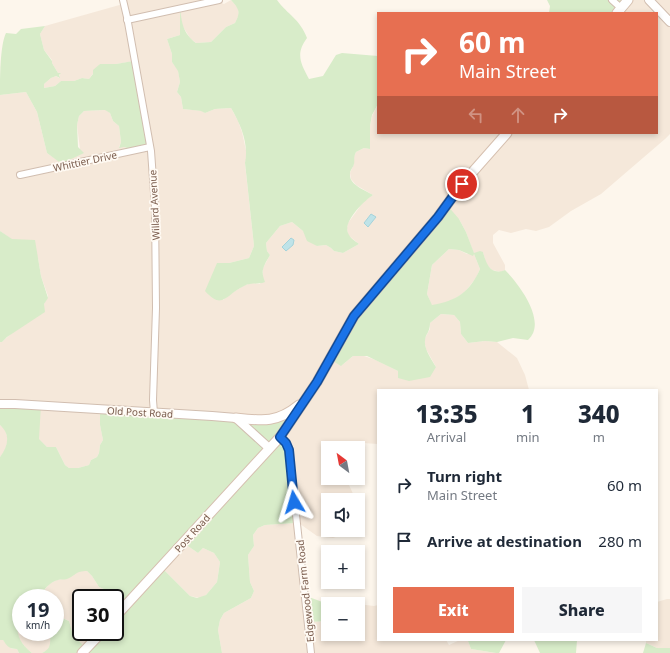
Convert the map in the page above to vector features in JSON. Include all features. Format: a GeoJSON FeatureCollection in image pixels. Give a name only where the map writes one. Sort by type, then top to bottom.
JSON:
{"type":"FeatureCollection","features":[{"type":"Feature","properties":{"kind":"main road"},"geometry":{"type":"LineString","coordinates":[[619,11],[628,0]]}},
{"type":"Feature","properties":{"kind":"main road","name":"Post Road"},"geometry":{"type":"LineString","coordinates":[[124,607],[280,437],[305,401],[354,316],[438,217],[462,184],[506,134]]}},
{"type":"Feature","properties":{"kind":"main road"},"geometry":{"type":"LineString","coordinates":[[236,418],[268,420],[280,418],[290,413],[305,401]]}},
{"type":"Feature","properties":{"kind":"main road"},"geometry":{"type":"LineString","coordinates":[[82,653],[93,641]]}},
{"type":"Feature","properties":{"kind":"street","name":"Willard Avenue"},"geometry":{"type":"LineString","coordinates":[[123,0],[150,147],[155,207],[156,308],[153,400],[154,413]]}},
{"type":"Feature","properties":{"kind":"street"},"geometry":{"type":"LineString","coordinates":[[127,20],[219,0]]}},
{"type":"Feature","properties":{"kind":"street"},"geometry":{"type":"LineString","coordinates":[[612,0],[619,11]]}},
{"type":"Feature","properties":{"kind":"street"},"geometry":{"type":"LineString","coordinates":[[649,0],[670,22]]}},
{"type":"Feature","properties":{"kind":"street","name":"Whittier Drive"},"geometry":{"type":"LineString","coordinates":[[20,175],[150,147]]}},
{"type":"Feature","properties":{"kind":"street","name":"Old Post Road"},"geometry":{"type":"LineString","coordinates":[[0,404],[23,404],[236,418]]}},
{"type":"Feature","properties":{"kind":"street"},"geometry":{"type":"LineString","coordinates":[[236,418],[269,448]]}},
{"type":"Feature","properties":{"kind":"street","name":"Edgewood Farm Road"},"geometry":{"type":"LineString","coordinates":[[280,437],[286,443],[289,450],[311,653]]}},
{"type":"Feature","properties":{"kind":"shaded area"},"geometry":{"type":"Polygon","coordinates":[[[121,0],[215,0],[224,4],[231,0],[238,8],[239,15],[235,23],[226,27],[211,42],[196,43],[190,38],[182,25],[180,13],[180,35],[167,39],[172,54],[172,62],[178,70],[180,82],[177,92],[181,97],[183,109],[202,111],[205,113],[215,109],[231,108],[242,132],[247,155],[245,164],[254,246],[249,258],[229,263],[217,263],[223,300],[245,285],[252,283],[260,284],[263,277],[263,268],[270,255],[267,251],[266,243],[280,226],[292,222],[317,246],[326,245],[334,251],[343,253],[359,244],[348,235],[348,223],[364,201],[373,195],[356,185],[351,179],[350,173],[354,164],[353,158],[356,152],[364,148],[370,149],[370,126],[372,116],[377,106],[377,134],[658,134],[658,12],[616,12],[627,0],[670,0],[670,134],[601,194],[571,211],[549,227],[536,231],[526,229],[511,233],[499,230],[493,235],[493,243],[505,265],[505,270],[501,272],[492,270],[486,264],[483,252],[474,254],[466,232],[459,219],[341,366],[353,356],[361,355],[376,360],[398,371],[436,367],[426,349],[424,340],[430,329],[430,323],[441,314],[454,315],[460,322],[461,334],[468,343],[485,341],[497,342],[517,358],[525,375],[529,389],[377,389],[377,444],[365,443],[365,441],[321,441],[321,485],[349,485],[353,493],[321,493],[321,536],[317,536],[296,521],[281,416],[100,425],[103,440],[97,457],[91,460],[89,465],[78,468],[69,468],[65,465],[56,447],[47,447],[0,403],[0,342],[2,342],[44,304],[48,296],[41,276],[38,258],[0,231],[0,95],[26,92],[37,112],[47,153],[66,166],[69,160],[80,149],[77,125],[79,116],[84,111],[106,110],[110,113],[113,121],[119,126],[121,142],[119,147],[130,149],[134,61],[116,64],[100,64],[89,79],[82,78],[74,81],[61,81],[55,86],[44,88],[44,84],[51,78],[56,76],[59,78],[60,73],[58,73],[52,63],[52,60],[44,50],[40,34],[45,26],[123,4],[121,0]]]}},
{"type":"Feature","properties":{"kind":"shaded area"},"geometry":{"type":"Polygon","coordinates":[[[449,249],[459,250],[467,254],[474,254],[480,269],[476,278],[464,293],[447,303],[432,306],[427,294],[432,265],[449,249]]]}},
{"type":"Feature","properties":{"kind":"shaded area"},"geometry":{"type":"Polygon","coordinates":[[[0,425],[5,429],[8,440],[5,451],[0,457],[0,425]]]}},
{"type":"Feature","properties":{"kind":"shaded area"},"geometry":{"type":"Polygon","coordinates":[[[296,523],[309,622],[321,621],[321,641],[365,641],[365,605],[377,605],[377,641],[447,641],[449,645],[458,641],[468,641],[471,649],[496,653],[222,653],[218,630],[220,620],[224,613],[251,598],[254,591],[250,582],[248,555],[254,546],[253,535],[258,528],[265,525],[296,523]]]}},
{"type":"Feature","properties":{"kind":"shaded area"},"geometry":{"type":"Polygon","coordinates":[[[182,542],[198,553],[203,548],[214,553],[220,562],[217,582],[206,595],[200,598],[190,596],[161,567],[182,542]]]}},
{"type":"Feature","properties":{"kind":"shaded area"},"geometry":{"type":"Polygon","coordinates":[[[79,571],[87,571],[99,587],[104,589],[72,589],[72,632],[69,621],[64,619],[64,589],[45,589],[49,584],[57,580],[68,578],[79,571]]]}},
{"type":"Feature","properties":{"kind":"shaded area"},"geometry":{"type":"Polygon","coordinates":[[[670,599],[670,648],[657,648],[646,643],[646,641],[658,641],[658,602],[670,599]]]}},
{"type":"Feature","properties":{"kind":"shaded area"},"geometry":{"type":"Polygon","coordinates":[[[0,640],[3,640],[12,649],[17,649],[19,653],[0,653],[0,640]]]}},
{"type":"Feature","properties":{"kind":"shaded area"},"geometry":{"type":"Polygon","coordinates":[[[21,641],[50,641],[48,650],[42,653],[32,653],[21,641]]]}},
{"type":"Feature","properties":{"kind":"shaded area"},"geometry":{"type":"Polygon","coordinates":[[[79,641],[91,641],[85,647],[79,641]]]}},
{"type":"Feature","properties":{"kind":"green space"},"geometry":{"type":"Polygon","coordinates":[[[231,0],[277,0],[301,26],[307,38],[301,49],[300,59],[309,79],[323,76],[336,55],[342,53],[377,56],[377,106],[372,115],[370,126],[370,149],[364,148],[356,152],[354,164],[350,173],[350,178],[355,184],[373,195],[360,206],[351,217],[347,228],[349,235],[359,244],[343,253],[334,251],[326,245],[317,246],[307,241],[303,231],[292,222],[280,226],[266,243],[267,251],[270,255],[264,265],[263,274],[265,282],[247,285],[238,289],[224,299],[216,300],[205,291],[217,263],[229,263],[249,258],[254,246],[245,163],[245,142],[241,128],[231,108],[215,109],[205,113],[201,111],[183,109],[181,97],[177,92],[180,82],[178,71],[172,62],[172,54],[167,39],[180,35],[180,8],[184,28],[188,36],[196,43],[211,42],[226,27],[235,23],[238,13],[236,6],[231,0]]]}},
{"type":"Feature","properties":{"kind":"green space"},"geometry":{"type":"Polygon","coordinates":[[[547,0],[627,0],[616,12],[549,12],[550,6],[547,0]]]}},
{"type":"Feature","properties":{"kind":"green space"},"geometry":{"type":"Polygon","coordinates":[[[45,26],[40,34],[44,50],[58,73],[61,73],[59,75],[60,78],[56,76],[51,78],[44,84],[44,88],[55,86],[61,81],[74,81],[82,78],[89,79],[93,74],[93,70],[100,64],[116,64],[133,61],[149,146],[130,149],[124,147],[119,148],[121,142],[119,126],[113,121],[110,113],[105,110],[84,111],[79,116],[77,125],[78,147],[84,153],[69,160],[66,167],[47,153],[37,112],[26,92],[0,95],[1,54],[6,33],[16,34],[21,29],[45,26]]]}},
{"type":"Feature","properties":{"kind":"green space"},"geometry":{"type":"Polygon","coordinates":[[[447,205],[459,219],[474,253],[480,251],[483,252],[487,264],[492,270],[505,270],[517,284],[529,304],[535,323],[533,332],[528,340],[513,338],[497,342],[485,341],[468,343],[461,334],[460,322],[454,315],[441,314],[430,323],[425,339],[427,351],[436,367],[430,377],[409,381],[398,378],[398,371],[367,356],[353,356],[341,366],[328,358],[447,205]],[[449,249],[432,265],[427,294],[432,305],[448,301],[461,294],[472,284],[480,269],[474,254],[473,256],[459,250],[449,249]]]}},
{"type":"Feature","properties":{"kind":"green space"},"geometry":{"type":"Polygon","coordinates":[[[0,231],[12,239],[35,240],[41,276],[48,298],[44,304],[45,312],[7,337],[2,342],[0,342],[0,231]]]}},
{"type":"Feature","properties":{"kind":"green space"},"geometry":{"type":"Polygon","coordinates":[[[0,403],[41,405],[39,439],[47,447],[56,447],[65,465],[69,468],[78,468],[89,465],[91,460],[97,457],[99,453],[100,445],[103,440],[100,425],[100,408],[267,419],[300,404],[280,435],[285,441],[296,523],[265,525],[258,528],[253,535],[254,546],[248,555],[250,582],[254,591],[251,598],[224,613],[220,620],[218,630],[222,653],[42,653],[48,649],[50,641],[64,641],[64,619],[69,621],[72,632],[72,641],[79,641],[85,647],[91,641],[124,641],[124,589],[104,589],[99,587],[87,571],[78,572],[70,578],[55,581],[45,589],[12,589],[12,641],[21,641],[32,653],[19,653],[17,649],[10,648],[3,640],[0,640],[0,457],[5,449],[7,441],[6,433],[0,425],[0,403]],[[182,542],[161,567],[190,596],[197,598],[206,595],[217,582],[220,562],[214,553],[203,548],[198,553],[182,542]]]}},
{"type":"Feature","properties":{"kind":"green space"},"geometry":{"type":"Polygon","coordinates":[[[306,596],[321,601],[321,621],[309,622],[306,596]]]}},
{"type":"Feature","properties":{"kind":"green space"},"geometry":{"type":"Polygon","coordinates":[[[468,641],[505,641],[499,653],[471,649],[468,641]]]}},
{"type":"Feature","properties":{"kind":"green space"},"geometry":{"type":"Polygon","coordinates":[[[534,641],[577,641],[576,653],[540,653],[534,641]]]}},
{"type":"Feature","properties":{"kind":"green space"},"geometry":{"type":"Polygon","coordinates":[[[646,643],[657,648],[670,648],[670,653],[643,653],[646,643]]]}},
{"type":"Feature","properties":{"kind":"water"},"geometry":{"type":"Polygon","coordinates":[[[371,214],[376,217],[368,227],[364,223],[371,214]]]}},
{"type":"Feature","properties":{"kind":"water"},"geometry":{"type":"Polygon","coordinates":[[[291,238],[294,240],[293,245],[286,251],[282,247],[291,238]]]}},
{"type":"Feature","properties":{"kind":"route"},"geometry":{"type":"LineString","coordinates":[[294,502],[289,450],[286,443],[280,437],[317,382],[354,316],[438,217],[462,184]]}}]}
